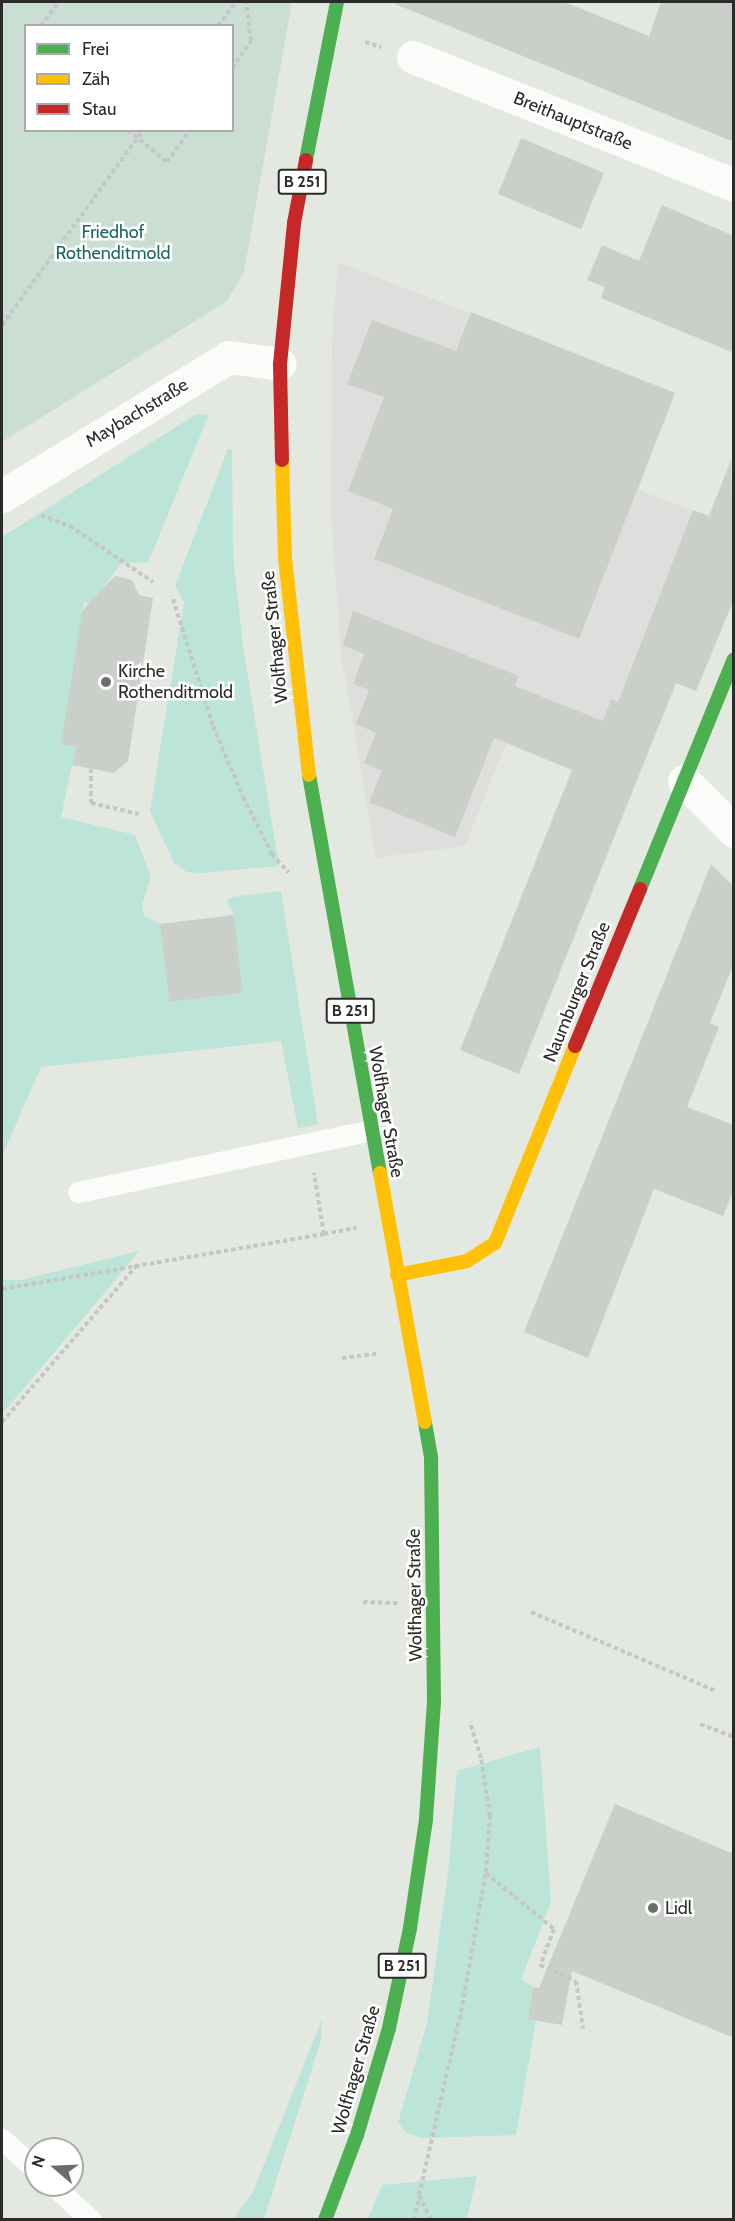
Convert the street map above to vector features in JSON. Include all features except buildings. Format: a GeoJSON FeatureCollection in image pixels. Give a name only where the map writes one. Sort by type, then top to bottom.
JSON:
{"type":"FeatureCollection","features":[{"type":"Feature","properties":{"kind":"main road","name":"Wolfhager Straße"},"geometry":{"type":"LineString","coordinates":[[325,2220],[357,2135],[389,2028],[410,1928],[427,1807],[434,1702],[431,1457],[304,748],[285,558],[280,364],[294,223],[337,2]]}},
{"type":"Feature","properties":{"kind":"main road","name":"Naumburger Straße"},"geometry":{"type":"LineString","coordinates":[[397,1275],[467,1261],[495,1242],[734,659]]}},
{"type":"Feature","properties":{"kind":"street","name":"Breithauptstraße"},"geometry":{"type":"LineString","coordinates":[[413,57],[734,185]]}},
{"type":"Feature","properties":{"kind":"street","name":"Maybachstraße"},"geometry":{"type":"LineString","coordinates":[[11,491],[229,357],[280,364]]}},
{"type":"Feature","properties":{"kind":"street"},"geometry":{"type":"LineString","coordinates":[[684,780],[734,831]]}},
{"type":"Feature","properties":{"kind":"lane"},"geometry":{"type":"LineString","coordinates":[[78,1192],[309,1145],[371,1130]]}},
{"type":"Feature","properties":{"kind":"lane"},"geometry":{"type":"LineString","coordinates":[[2,2139],[24,2159]]}},
{"type":"Feature","properties":{"kind":"lane"},"geometry":{"type":"LineString","coordinates":[[66,2197],[92,2220]]}},
{"type":"Feature","properties":{"kind":"path"},"geometry":{"type":"LineString","coordinates":[[42,24],[59,2]]}},
{"type":"Feature","properties":{"kind":"path"},"geometry":{"type":"LineString","coordinates":[[220,24],[236,2]]}},
{"type":"Feature","properties":{"kind":"path"},"geometry":{"type":"LineString","coordinates":[[234,65],[251,41],[246,2]]}},
{"type":"Feature","properties":{"kind":"path"},"geometry":{"type":"LineString","coordinates":[[331,31],[413,57]]}},
{"type":"Feature","properties":{"kind":"path"},"geometry":{"type":"LineString","coordinates":[[131,132],[166,162],[188,132]]}},
{"type":"Feature","properties":{"kind":"path"},"geometry":{"type":"LineString","coordinates":[[2,326],[142,132]]}},
{"type":"Feature","properties":{"kind":"path"},"geometry":{"type":"LineString","coordinates":[[11,491],[41,515],[70,525],[153,582]]}},
{"type":"Feature","properties":{"kind":"path"},"geometry":{"type":"LineString","coordinates":[[173,599],[213,726],[243,798],[272,854],[292,876]]}},
{"type":"Feature","properties":{"kind":"path"},"geometry":{"type":"LineString","coordinates":[[91,769],[91,803],[139,814]]}},
{"type":"Feature","properties":{"kind":"path"},"geometry":{"type":"LineString","coordinates":[[309,1145],[324,1234]]}},
{"type":"Feature","properties":{"kind":"path"},"geometry":{"type":"LineString","coordinates":[[2,1289],[340,1231]]}},
{"type":"Feature","properties":{"kind":"path"},"geometry":{"type":"LineString","coordinates":[[2,1422],[136,1266]]}},
{"type":"Feature","properties":{"kind":"path"},"geometry":{"type":"LineString","coordinates":[[531,1612],[714,1690]]}},
{"type":"Feature","properties":{"kind":"path"},"geometry":{"type":"LineString","coordinates":[[414,2220],[461,2012],[486,1872],[490,1816],[481,1758],[468,1717]]}},
{"type":"Feature","properties":{"kind":"path"},"geometry":{"type":"LineString","coordinates":[[700,1724],[734,1737]]}},
{"type":"Feature","properties":{"kind":"path"},"geometry":{"type":"LineString","coordinates":[[486,1872],[554,1929],[540,1965],[576,1981],[583,2028]]}},
{"type":"Feature","properties":{"kind":"path"},"geometry":{"type":"LineString","coordinates":[[420,2195],[431,2220]]}},
{"type":"Feature","properties":{"kind":"shaded area"},"geometry":{"type":"Polygon","coordinates":[[[338,262],[675,393],[638,490],[733,526],[733,599],[696,691],[676,683],[662,719],[611,699],[603,721],[506,743],[465,846],[376,858],[341,655],[331,511],[332,344],[338,262]]]}},
{"type":"Feature","properties":{"kind":"shaded area"},"geometry":{"type":"Polygon","coordinates":[[[209,414],[148,563],[122,562],[103,588],[100,605],[84,602],[61,743],[76,746],[61,817],[135,835],[151,877],[142,904],[144,916],[160,924],[169,1002],[243,993],[234,915],[227,901],[232,897],[281,891],[318,1124],[298,1128],[281,1041],[41,1067],[2,1156],[2,537],[195,415],[209,414]]]}},
{"type":"Feature","properties":{"kind":"shaded area"},"geometry":{"type":"Polygon","coordinates":[[[228,449],[232,450],[233,555],[243,647],[279,866],[201,873],[187,872],[174,863],[150,811],[184,602],[175,586],[228,449]]]}},
{"type":"Feature","properties":{"kind":"shaded area"},"geometry":{"type":"Polygon","coordinates":[[[139,1251],[2,1414],[2,1280],[20,1280],[139,1251]]]}},
{"type":"Feature","properties":{"kind":"shaded area"},"geometry":{"type":"Polygon","coordinates":[[[540,1747],[551,1902],[521,1979],[533,1987],[528,2019],[536,2020],[516,2135],[422,2138],[407,2133],[398,2123],[427,2023],[448,1873],[457,1771],[540,1747]]]}},
{"type":"Feature","properties":{"kind":"shaded area"},"geometry":{"type":"Polygon","coordinates":[[[322,2019],[321,2040],[264,2219],[234,2219],[253,2192],[322,2019]]]}},
{"type":"Feature","properties":{"kind":"shaded area"},"geometry":{"type":"Polygon","coordinates":[[[477,2176],[467,2219],[368,2219],[382,2185],[477,2176]]]}},
{"type":"Feature","properties":{"kind":"green space","name":"Friedhof Rothenditmold"},"geometry":{"type":"Polygon","coordinates":[[[2,2],[292,2],[244,272],[227,301],[2,442],[2,2]]]}},
{"type":"Feature","properties":{"kind":"traffic: fast"},"geometry":{"type":"LineString","coordinates":[[306,160],[337,2]]}},
{"type":"Feature","properties":{"kind":"traffic: fast"},"geometry":{"type":"LineString","coordinates":[[640,889],[734,659]]}},
{"type":"Feature","properties":{"kind":"traffic: fast"},"geometry":{"type":"LineString","coordinates":[[309,775],[380,1173]]}},
{"type":"Feature","properties":{"kind":"traffic: fast"},"geometry":{"type":"LineString","coordinates":[[325,2220],[357,2135],[389,2028],[410,1928],[426,1819],[434,1702],[431,1457],[425,1422]]}},
{"type":"Feature","properties":{"kind":"traffic: slow"},"geometry":{"type":"LineString","coordinates":[[282,460],[285,558],[309,775]]}},
{"type":"Feature","properties":{"kind":"traffic: slow"},"geometry":{"type":"LineString","coordinates":[[397,1275],[467,1261],[495,1243],[575,1046]]}},
{"type":"Feature","properties":{"kind":"traffic: slow"},"geometry":{"type":"LineString","coordinates":[[380,1173],[425,1422]]}},
{"type":"Feature","properties":{"kind":"traffic: jam"},"geometry":{"type":"LineString","coordinates":[[282,460],[280,364],[294,223],[306,160]]}},
{"type":"Feature","properties":{"kind":"traffic: jam"},"geometry":{"type":"LineString","coordinates":[[575,1046],[640,889]]}},
{"type":"Feature","properties":{"kind":"place","name":"Kirche Rothenditmold"},"geometry":{"type":"Point","coordinates":[106,682]}},
{"type":"Feature","properties":{"kind":"place","name":"Lidl"},"geometry":{"type":"Point","coordinates":[653,1908]}}]}
